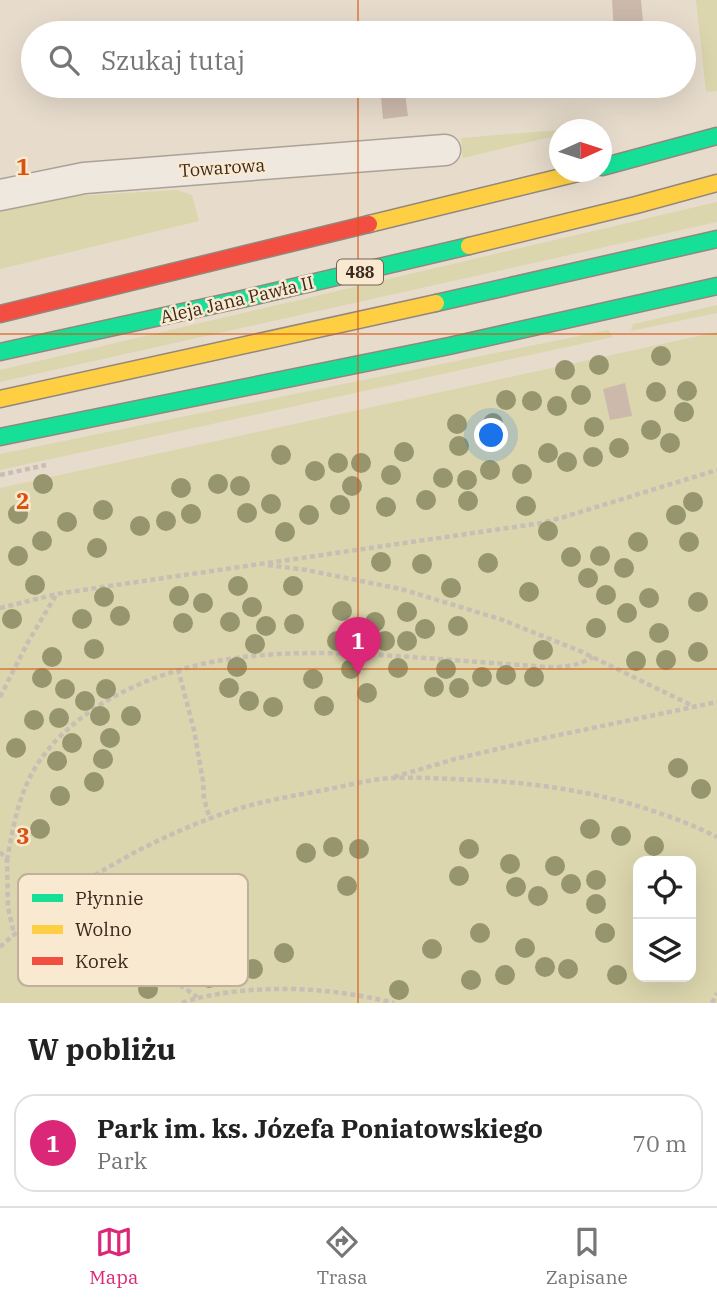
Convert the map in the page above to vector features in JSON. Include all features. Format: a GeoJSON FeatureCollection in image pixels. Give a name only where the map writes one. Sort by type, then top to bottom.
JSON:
{"type":"FeatureCollection","features":[{"type":"Feature","properties":{"kind":"main road"},"geometry":{"type":"LineString","coordinates":[[612,164],[717,136]]}},
{"type":"Feature","properties":{"kind":"main road"},"geometry":{"type":"LineString","coordinates":[[0,314],[549,180]]}},
{"type":"Feature","properties":{"kind":"main road","name":"Aleja Jana Pawła II"},"geometry":{"type":"LineString","coordinates":[[0,352],[434,255],[717,183]]}},
{"type":"Feature","properties":{"kind":"main road"},"geometry":{"type":"LineString","coordinates":[[0,399],[717,239]]}},
{"type":"Feature","properties":{"kind":"main road"},"geometry":{"type":"LineString","coordinates":[[0,437],[321,373],[618,310],[717,286]]}},
{"type":"Feature","properties":{"kind":"street","name":"Towarowa"},"geometry":{"type":"LineString","coordinates":[[0,195],[84,178],[445,150]]}},
{"type":"Feature","properties":{"kind":"path"},"geometry":{"type":"LineString","coordinates":[[0,608],[57,594],[542,523],[717,470]]}},
{"type":"Feature","properties":{"kind":"path"},"geometry":{"type":"LineString","coordinates":[[260,564],[306,570],[401,589],[500,619],[593,657],[695,707]]}},
{"type":"Feature","properties":{"kind":"path"},"geometry":{"type":"LineString","coordinates":[[0,697],[28,642],[57,594]]}},
{"type":"Feature","properties":{"kind":"path"},"geometry":{"type":"LineString","coordinates":[[14,934],[8,907],[7,860],[16,813],[33,771],[60,735],[96,708],[140,684],[178,669],[218,660],[300,654],[398,656],[542,667],[574,665],[593,657]]}},
{"type":"Feature","properties":{"kind":"path"},"geometry":{"type":"LineString","coordinates":[[178,669],[194,730],[204,799],[210,819]]}},
{"type":"Feature","properties":{"kind":"path"},"geometry":{"type":"LineString","coordinates":[[100,874],[135,853],[232,811],[269,801],[389,778],[528,742],[717,702]]}},
{"type":"Feature","properties":{"kind":"path"},"geometry":{"type":"LineString","coordinates":[[389,778],[521,782],[555,787],[644,808],[717,837]]}},
{"type":"Feature","properties":{"kind":"path"},"geometry":{"type":"LineString","coordinates":[[0,852],[7,860]]}},
{"type":"Feature","properties":{"kind":"path"},"geometry":{"type":"LineString","coordinates":[[0,947],[18,931]]}},
{"type":"Feature","properties":{"kind":"path"},"geometry":{"type":"LineString","coordinates":[[182,986],[197,997]]}},
{"type":"Feature","properties":{"kind":"path"},"geometry":{"type":"LineString","coordinates":[[181,1003],[197,997],[270,988],[338,991],[394,1003]]}},
{"type":"Feature","properties":{"kind":"path"},"geometry":{"type":"LineString","coordinates":[[712,1003],[717,993]]}},
{"type":"Feature","properties":{"kind":"shaded area"},"geometry":{"type":"Polygon","coordinates":[[[696,0],[717,0],[717,91],[706,92],[696,0]]]}},
{"type":"Feature","properties":{"kind":"shaded area"},"geometry":{"type":"Polygon","coordinates":[[[549,131],[549,137],[463,158],[461,138],[549,131]]]}},
{"type":"Feature","properties":{"kind":"shaded area"},"geometry":{"type":"Polygon","coordinates":[[[177,190],[192,195],[199,221],[0,269],[0,211],[74,196],[177,190]]]}},
{"type":"Feature","properties":{"kind":"shaded area"},"geometry":{"type":"Polygon","coordinates":[[[717,202],[717,222],[0,382],[0,370],[717,202]]]}},
{"type":"Feature","properties":{"kind":"shaded area"},"geometry":{"type":"Polygon","coordinates":[[[717,305],[717,313],[631,331],[633,324],[717,305]]]}},
{"type":"Feature","properties":{"kind":"shaded area"},"geometry":{"type":"Polygon","coordinates":[[[608,330],[613,337],[0,470],[0,454],[608,330]]]}},
{"type":"Feature","properties":{"kind":"shaded area"},"geometry":{"type":"Polygon","coordinates":[[[717,332],[717,1003],[0,1003],[0,488],[717,332]]]}},
{"type":"Feature","properties":{"kind":"building"},"geometry":{"type":"Polygon","coordinates":[[[612,0],[641,0],[643,21],[613,21],[612,0]]]}},
{"type":"Feature","properties":{"kind":"building"},"geometry":{"type":"Polygon","coordinates":[[[381,98],[406,98],[408,116],[383,119],[381,98]]]}},
{"type":"Feature","properties":{"kind":"building"},"geometry":{"type":"Polygon","coordinates":[[[625,383],[632,416],[610,420],[603,389],[625,383]]]}},
{"type":"Feature","properties":{"kind":"traffic: fast"},"geometry":{"type":"LineString","coordinates":[[612,164],[717,136]]}},
{"type":"Feature","properties":{"kind":"traffic: fast"},"geometry":{"type":"LineString","coordinates":[[436,303],[717,239]]}},
{"type":"Feature","properties":{"kind":"traffic: fast"},"geometry":{"type":"LineString","coordinates":[[0,352],[469,246]]}},
{"type":"Feature","properties":{"kind":"traffic: fast"},"geometry":{"type":"LineString","coordinates":[[0,437],[449,346],[717,286]]}},
{"type":"Feature","properties":{"kind":"traffic: slow"},"geometry":{"type":"LineString","coordinates":[[369,224],[549,180]]}},
{"type":"Feature","properties":{"kind":"traffic: slow"},"geometry":{"type":"LineString","coordinates":[[469,246],[717,183]]}},
{"type":"Feature","properties":{"kind":"traffic: slow"},"geometry":{"type":"LineString","coordinates":[[0,399],[436,303]]}},
{"type":"Feature","properties":{"kind":"traffic: jam"},"geometry":{"type":"LineString","coordinates":[[0,314],[369,224]]}},
{"type":"Feature","properties":{"kind":"place","name":"Park im. ks. Józefa Poniatowskiego"},"geometry":{"type":"Point","coordinates":[358,675]}}]}
